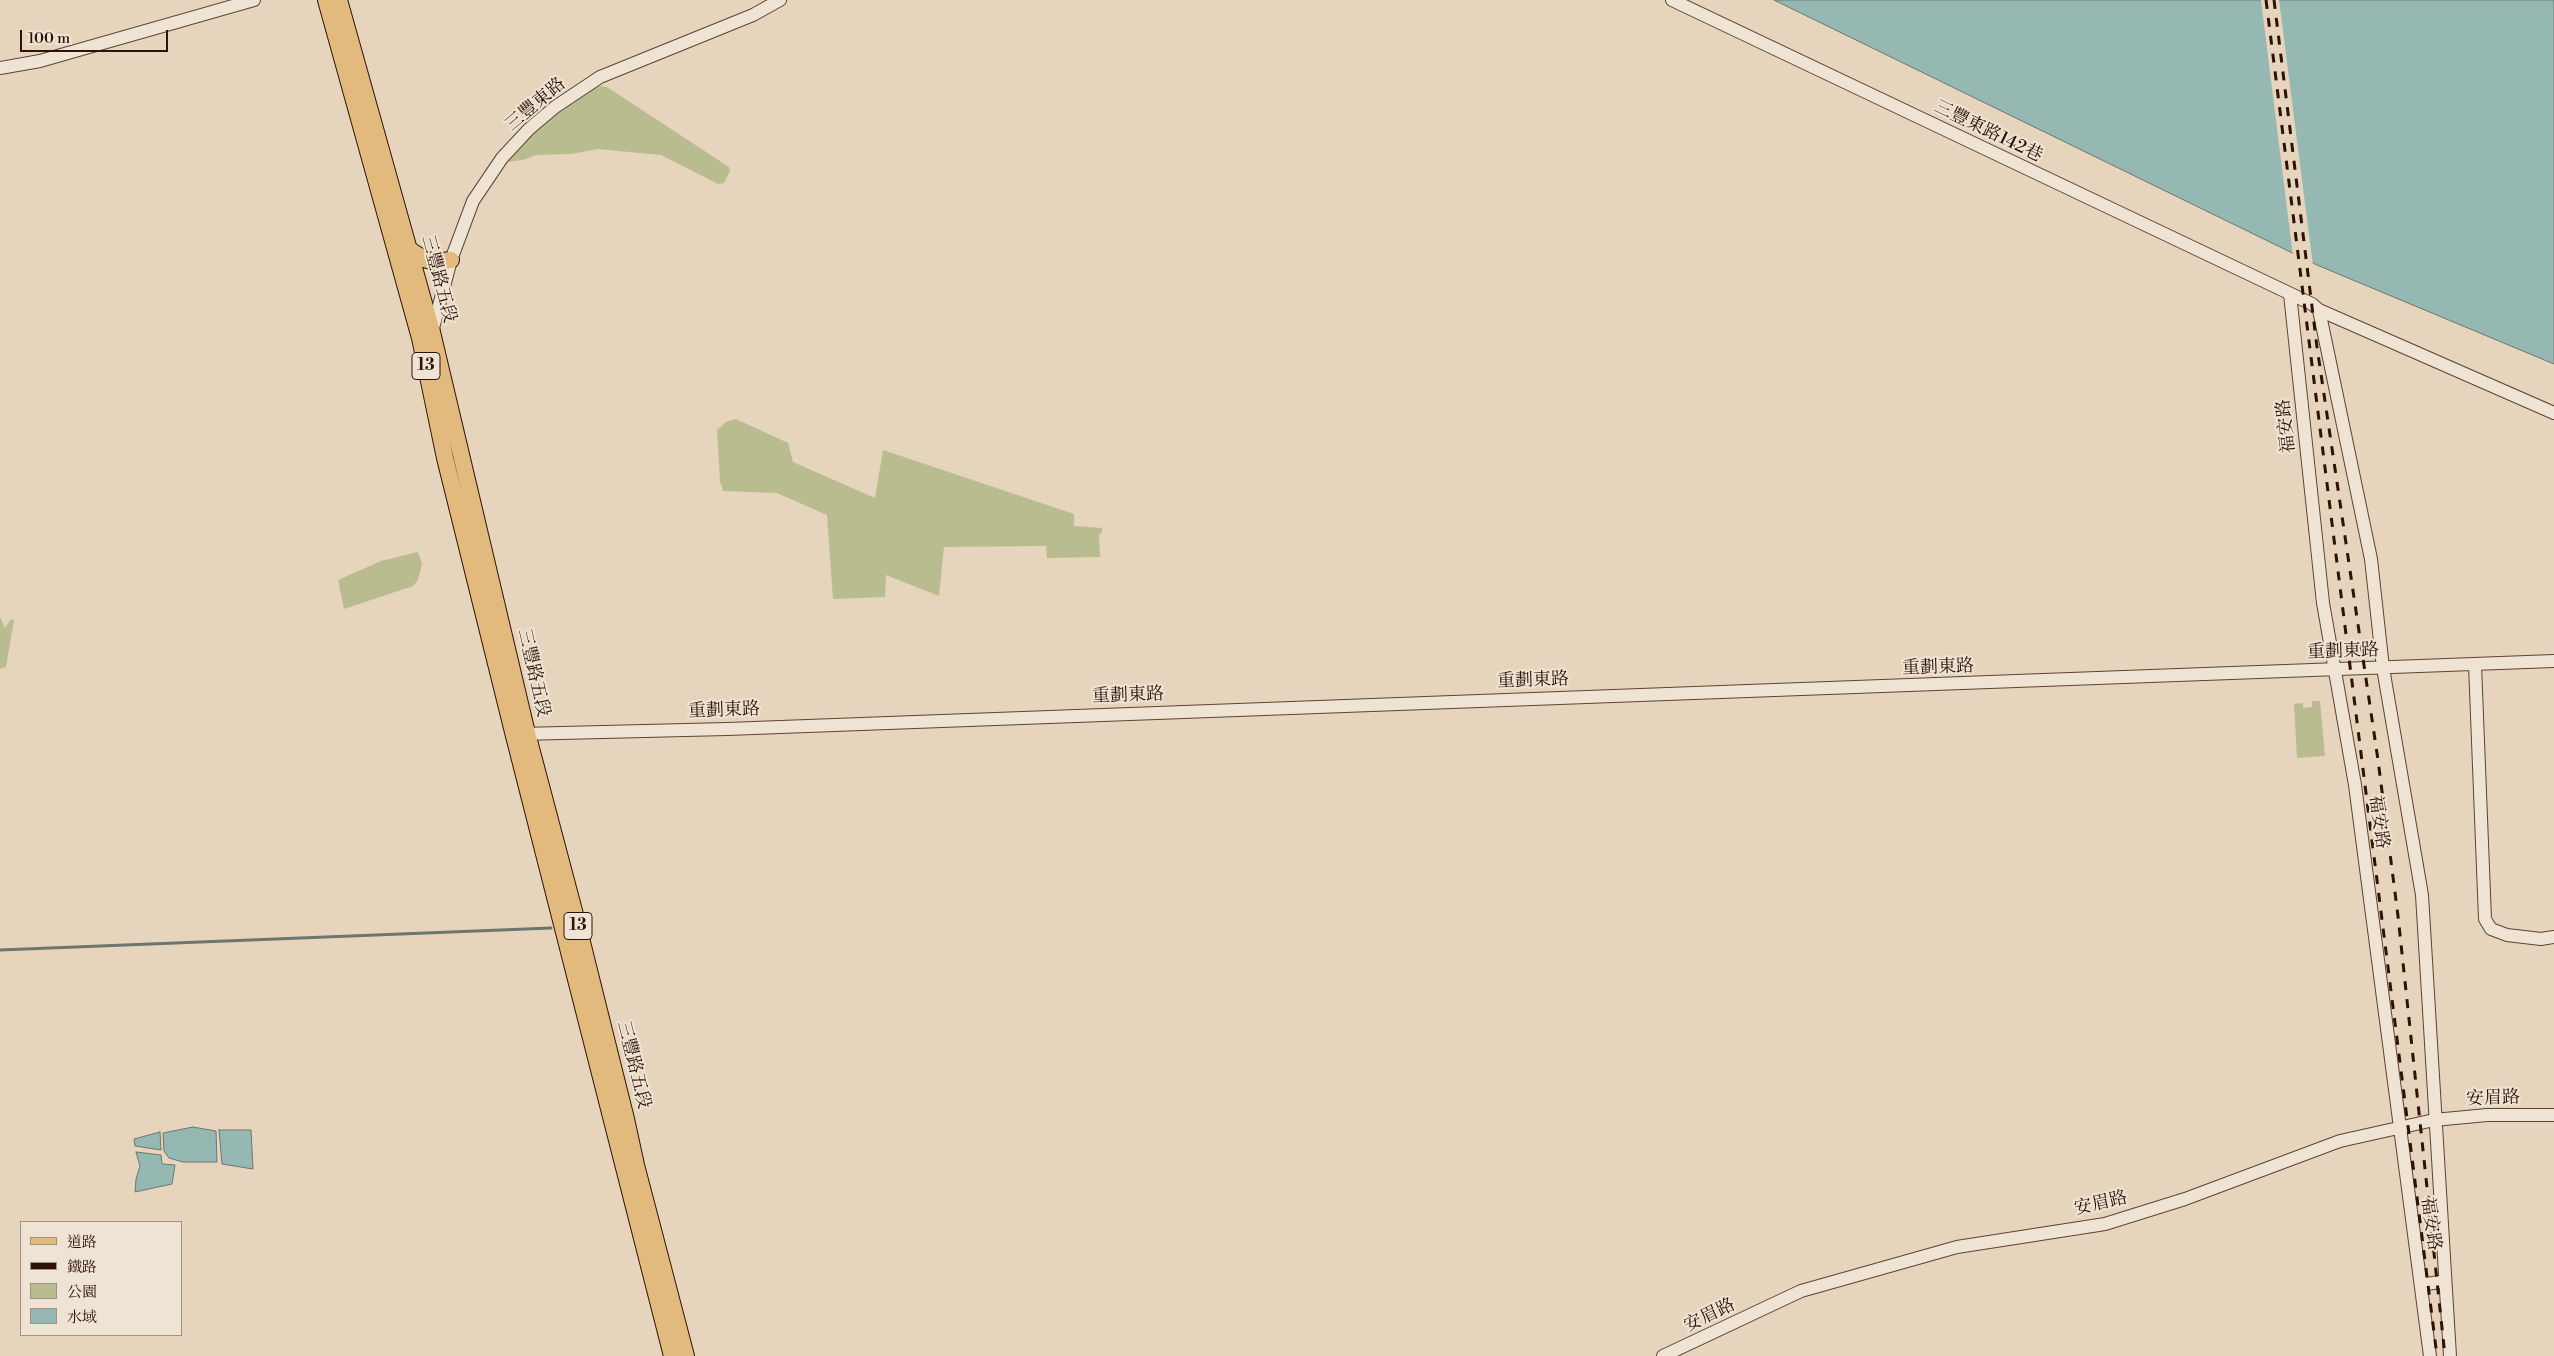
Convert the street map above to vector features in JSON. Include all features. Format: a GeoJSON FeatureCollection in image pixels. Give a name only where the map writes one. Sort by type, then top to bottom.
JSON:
{"type":"FeatureCollection","features":[{"type":"Feature","properties":{"kind":"main road","name":"三豐路五段"},"geometry":{"type":"LineString","coordinates":[[326,0],[426,335]]}},
{"type":"Feature","properties":{"kind":"main road","name":"三豐路五段"},"geometry":{"type":"LineString","coordinates":[[339,0],[410,250],[426,335],[445,458],[520,734],[672,1356]]}},
{"type":"Feature","properties":{"kind":"main road"},"geometry":{"type":"LineString","coordinates":[[410,250],[424,259],[434,262],[452,260]]}},
{"type":"Feature","properties":{"kind":"main road","name":"三豐路五段"},"geometry":{"type":"LineString","coordinates":[[520,734],[578,922],[636,1166],[686,1356]]}},
{"type":"Feature","properties":{"kind":"street"},"geometry":{"type":"LineString","coordinates":[[0,68],[40,61],[254,0]]}},
{"type":"Feature","properties":{"kind":"street","name":"三豐東路"},"geometry":{"type":"LineString","coordinates":[[426,335],[473,201],[502,158],[529,129],[555,107],[600,77],[744,18],[780,0]]}},
{"type":"Feature","properties":{"kind":"street","name":"三豐東路142巷"},"geometry":{"type":"LineString","coordinates":[[1672,0],[2290,294],[2319,310],[2554,413]]}},
{"type":"Feature","properties":{"kind":"street","name":"福安路"},"geometry":{"type":"LineString","coordinates":[[2290,294],[2323,603],[2355,785],[2430,1356]]}},
{"type":"Feature","properties":{"kind":"street","name":"福安路"},"geometry":{"type":"LineString","coordinates":[[2319,310],[2371,559],[2384,668],[2422,895],[2434,1120],[2450,1356]]}},
{"type":"Feature","properties":{"kind":"street","name":"重劃東路"},"geometry":{"type":"LineString","coordinates":[[520,734],[727,729],[2554,661]]}},
{"type":"Feature","properties":{"kind":"street"},"geometry":{"type":"LineString","coordinates":[[2475,665],[2485,920],[2492,929],[2506,935],[2541,939],[2554,936]]}},
{"type":"Feature","properties":{"kind":"street","name":"安眉路"},"geometry":{"type":"LineString","coordinates":[[1663,1356],[1801,1291],[1957,1247],[2105,1224],[2185,1199],[2340,1141],[2434,1120],[2487,1115],[2554,1115]]}},
{"type":"Feature","properties":{"kind":"street"},"geometry":{"type":"LineString","coordinates":[[2420,1285],[2445,1280]]}},
{"type":"Feature","properties":{"kind":"green space"},"geometry":{"type":"Polygon","coordinates":[[[600,86],[607,87],[729,167],[730,171],[724,183],[718,184],[661,155],[598,149],[571,154],[536,155],[523,160],[506,162],[551,116],[589,90],[600,86]]]}},
{"type":"Feature","properties":{"kind":"green space"},"geometry":{"type":"Polygon","coordinates":[[[736,419],[788,443],[793,462],[875,498],[883,450],[1074,514],[1074,526],[1102,528],[1102,533],[1099,534],[1100,557],[1047,558],[1046,546],[944,547],[939,596],[886,575],[885,597],[833,599],[827,515],[777,493],[723,491],[720,481],[717,430],[726,422],[736,419]]]}},
{"type":"Feature","properties":{"kind":"green space"},"geometry":{"type":"Polygon","coordinates":[[[418,552],[422,564],[418,580],[413,586],[344,609],[338,580],[381,561],[418,552]]]}},
{"type":"Feature","properties":{"kind":"green space"},"geometry":{"type":"Polygon","coordinates":[[[0,617],[5,628],[11,619],[14,620],[6,667],[0,669],[0,617]]]}},
{"type":"Feature","properties":{"kind":"green space"},"geometry":{"type":"Polygon","coordinates":[[[2312,701],[2320,701],[2325,756],[2297,758],[2294,704],[2303,703],[2303,708],[2312,707],[2312,701]]]}},
{"type":"Feature","properties":{"kind":"water"},"geometry":{"type":"Polygon","coordinates":[[[1774,0],[2554,0],[2554,364],[2317,265],[1774,0]]]}},
{"type":"Feature","properties":{"kind":"water"},"geometry":{"type":"Polygon","coordinates":[[[193,1127],[216,1131],[217,1162],[183,1162],[169,1158],[164,1151],[163,1133],[193,1127]]]}},
{"type":"Feature","properties":{"kind":"water"},"geometry":{"type":"Polygon","coordinates":[[[219,1130],[251,1130],[253,1169],[222,1164],[219,1130]]]}},
{"type":"Feature","properties":{"kind":"water"},"geometry":{"type":"Polygon","coordinates":[[[160,1132],[161,1150],[135,1146],[134,1139],[160,1132]]]}},
{"type":"Feature","properties":{"kind":"water"},"geometry":{"type":"Polygon","coordinates":[[[136,1152],[161,1155],[162,1164],[175,1165],[172,1184],[135,1192],[140,1166],[136,1152]]]}},
{"type":"Feature","properties":{"kind":"pier"},"geometry":{"type":"Polygon","coordinates":[[[2261,0],[2279,0],[2313,266],[2293,256],[2261,0]]]}},
{"type":"Feature","properties":{"kind":"waterway"},"geometry":{"type":"LineString","coordinates":[[0,950],[551,928]]}},
{"type":"Feature","properties":{"kind":"railway"},"geometry":{"type":"LineString","coordinates":[[2266,0],[2437,1356]]}},
{"type":"Feature","properties":{"kind":"railway"},"geometry":{"type":"LineString","coordinates":[[2274,0],[2317,347],[2378,760],[2398,916],[2445,1356]]}}]}
